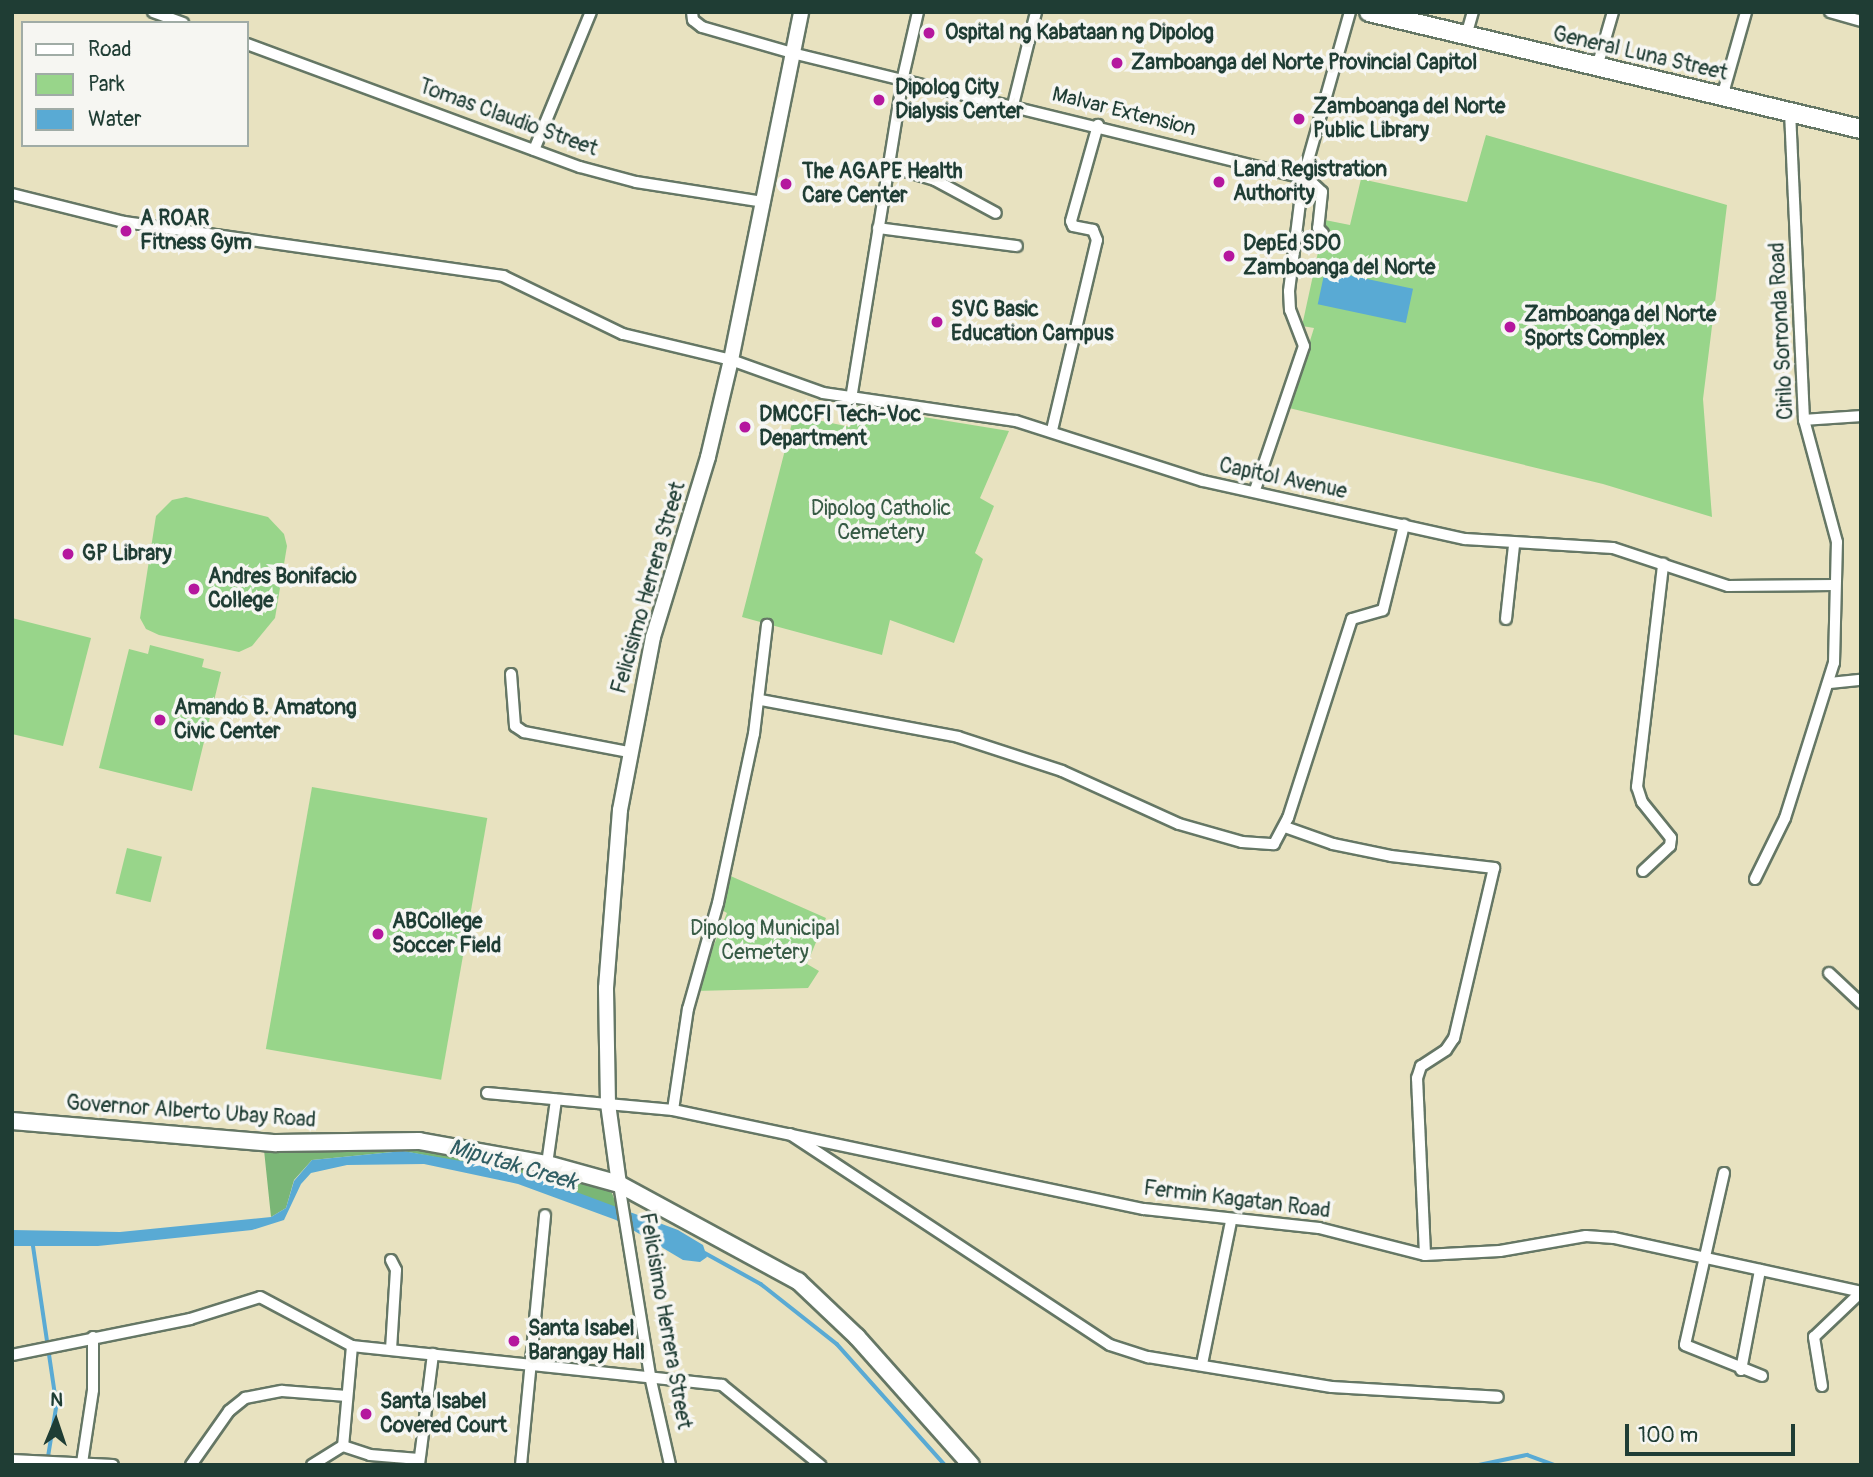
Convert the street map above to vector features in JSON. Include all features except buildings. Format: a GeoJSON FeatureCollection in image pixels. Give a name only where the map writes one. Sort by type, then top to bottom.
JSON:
{"type":"FeatureCollection","features":[{"type":"Feature","properties":{"kind":"main road","name":"General Luna Street"},"geometry":{"type":"LineString","coordinates":[[1369,12],[1861,130]]}},
{"type":"Feature","properties":{"kind":"main road","name":"Governor Alberto Ubay Road"},"geometry":{"type":"LineString","coordinates":[[12,1121],[276,1143],[419,1141],[547,1164],[619,1184],[771,1264],[805,1287],[858,1338],[971,1465]]}},
{"type":"Feature","properties":{"kind":"street"},"geometry":{"type":"LineString","coordinates":[[153,12],[178,21]]}},
{"type":"Feature","properties":{"kind":"street"},"geometry":{"type":"LineString","coordinates":[[534,149],[592,12]]}},
{"type":"Feature","properties":{"kind":"street","name":"Felicisimo Herrera Street"},"geometry":{"type":"LineString","coordinates":[[670,1465],[650,1376],[608,1104],[608,924],[629,752],[653,637],[708,457],[731,360],[801,12]]}},
{"type":"Feature","properties":{"kind":"street"},"geometry":{"type":"LineString","coordinates":[[851,399],[903,77],[918,12]]}},
{"type":"Feature","properties":{"kind":"street"},"geometry":{"type":"LineString","coordinates":[[1013,105],[1036,12]]}},
{"type":"Feature","properties":{"kind":"street"},"geometry":{"type":"LineString","coordinates":[[1255,490],[1304,346],[1290,310],[1289,291],[1303,178],[1350,12]]}},
{"type":"Feature","properties":{"kind":"street"},"geometry":{"type":"LineString","coordinates":[[1466,36],[1474,12]]}},
{"type":"Feature","properties":{"kind":"street"},"geometry":{"type":"LineString","coordinates":[[1597,67],[1613,12]]}},
{"type":"Feature","properties":{"kind":"street"},"geometry":{"type":"LineString","coordinates":[[1722,97],[1746,12]]}},
{"type":"Feature","properties":{"kind":"street"},"geometry":{"type":"LineString","coordinates":[[1830,12],[1861,21]]}},
{"type":"Feature","properties":{"kind":"street","name":"Malvar Extension"},"geometry":{"type":"LineString","coordinates":[[693,16],[702,27],[792,53],[903,77],[1303,178]]}},
{"type":"Feature","properties":{"kind":"street","name":"Tomas Claudio Street"},"geometry":{"type":"LineString","coordinates":[[248,44],[534,149],[636,182],[764,202]]}},
{"type":"Feature","properties":{"kind":"street","name":"Cirilo Sorronda Road"},"geometry":{"type":"LineString","coordinates":[[1755,879],[1785,818],[1830,683],[1835,525],[1804,420],[1790,113]]}},
{"type":"Feature","properties":{"kind":"street"},"geometry":{"type":"LineString","coordinates":[[1052,430],[1097,240],[1095,232],[1073,226],[1070,221],[1098,125]]}},
{"type":"Feature","properties":{"kind":"street"},"geometry":{"type":"LineString","coordinates":[[888,166],[935,180],[996,213]]}},
{"type":"Feature","properties":{"kind":"street"},"geometry":{"type":"LineString","coordinates":[[1303,178],[1316,182],[1322,192],[1318,228],[1323,233]]}},
{"type":"Feature","properties":{"kind":"street","name":"Capitol Avenue"},"geometry":{"type":"LineString","coordinates":[[12,194],[76,214],[503,276],[623,334],[731,360],[851,399],[1052,430],[1182,475],[1404,525],[1514,545],[1613,548],[1728,586],[1833,585]]}},
{"type":"Feature","properties":{"kind":"street"},"geometry":{"type":"LineString","coordinates":[[878,228],[1017,246]]}},
{"type":"Feature","properties":{"kind":"street"},"geometry":{"type":"LineString","coordinates":[[1804,420],[1861,416]]}},
{"type":"Feature","properties":{"kind":"street"},"geometry":{"type":"LineString","coordinates":[[761,700],[958,737],[1062,771],[1179,824],[1242,842],[1274,844],[1284,827],[1352,619],[1383,610],[1404,525]]}},
{"type":"Feature","properties":{"kind":"street"},"geometry":{"type":"LineString","coordinates":[[1506,619],[1514,545]]}},
{"type":"Feature","properties":{"kind":"street"},"geometry":{"type":"LineString","coordinates":[[1643,871],[1670,845],[1671,838],[1642,802],[1637,787],[1663,564]]}},
{"type":"Feature","properties":{"kind":"street"},"geometry":{"type":"LineString","coordinates":[[673,1110],[688,1009],[718,903],[761,700],[767,625]]}},
{"type":"Feature","properties":{"kind":"street"},"geometry":{"type":"LineString","coordinates":[[511,674],[515,726],[524,732],[629,752]]}},
{"type":"Feature","properties":{"kind":"street"},"geometry":{"type":"LineString","coordinates":[[1830,683],[1861,680]]}},
{"type":"Feature","properties":{"kind":"street"},"geometry":{"type":"LineString","coordinates":[[1284,827],[1333,844],[1391,856],[1494,868],[1454,1038],[1447,1050],[1421,1066],[1417,1079],[1425,1255]]}},
{"type":"Feature","properties":{"kind":"street"},"geometry":{"type":"LineString","coordinates":[[1829,973],[1861,1003]]}},
{"type":"Feature","properties":{"kind":"street","name":"Fermin Kagatan Road"},"geometry":{"type":"LineString","coordinates":[[487,1093],[673,1110],[785,1130],[1144,1209],[1320,1228],[1425,1255],[1500,1251],[1586,1237],[1650,1244],[1860,1292]]}},
{"type":"Feature","properties":{"kind":"street"},"geometry":{"type":"LineString","coordinates":[[547,1164],[556,1100]]}},
{"type":"Feature","properties":{"kind":"street"},"geometry":{"type":"LineString","coordinates":[[785,1130],[1079,1328],[1148,1357],[1332,1387],[1498,1397]]}},
{"type":"Feature","properties":{"kind":"street"},"geometry":{"type":"LineString","coordinates":[[1724,1173],[1685,1345],[1741,1370],[1762,1376]]}},
{"type":"Feature","properties":{"kind":"street"},"geometry":{"type":"LineString","coordinates":[[521,1465],[545,1215]]}},
{"type":"Feature","properties":{"kind":"street"},"geometry":{"type":"LineString","coordinates":[[1202,1364],[1231,1220]]}},
{"type":"Feature","properties":{"kind":"street"},"geometry":{"type":"LineString","coordinates":[[391,1260],[396,1270],[391,1349]]}},
{"type":"Feature","properties":{"kind":"street"},"geometry":{"type":"LineString","coordinates":[[1741,1370],[1760,1270]]}},
{"type":"Feature","properties":{"kind":"street"},"geometry":{"type":"LineString","coordinates":[[1822,1386],[1814,1337],[1860,1292]]}},
{"type":"Feature","properties":{"kind":"street"},"geometry":{"type":"LineString","coordinates":[[12,1354],[190,1320],[260,1297],[352,1346],[722,1385],[820,1465]]}},
{"type":"Feature","properties":{"kind":"street"},"geometry":{"type":"LineString","coordinates":[[82,1462],[93,1390],[93,1337]]}},
{"type":"Feature","properties":{"kind":"street"},"geometry":{"type":"LineString","coordinates":[[343,1447],[352,1346]]}},
{"type":"Feature","properties":{"kind":"street"},"geometry":{"type":"LineString","coordinates":[[312,1465],[343,1447],[379,1460],[419,1462],[433,1354]]}},
{"type":"Feature","properties":{"kind":"street"},"geometry":{"type":"LineString","coordinates":[[191,1465],[229,1411],[245,1398],[282,1391],[347,1396]]}},
{"type":"Feature","properties":{"kind":"street"},"geometry":{"type":"LineString","coordinates":[[12,1460],[113,1465]]}},
{"type":"Feature","properties":{"kind":"green space","name":"Zamboanga del Norte Sports Complex"},"geometry":{"type":"Polygon","coordinates":[[[1486,135],[1727,205],[1703,399],[1712,517],[1603,484],[1289,408],[1314,328],[1302,326],[1325,220],[1350,225],[1361,179],[1467,202],[1486,135]]]}},
{"type":"Feature","properties":{"kind":"green space","name":"Dipolog Catholic Cemetery"},"geometry":{"type":"Polygon","coordinates":[[[856,406],[1009,431],[980,498],[994,506],[975,553],[983,559],[954,643],[890,620],[882,655],[742,617],[794,415],[850,427],[856,406]]]}},
{"type":"Feature","properties":{"kind":"green space"},"geometry":{"type":"Polygon","coordinates":[[[186,497],[268,517],[284,534],[287,546],[275,618],[252,646],[239,652],[159,635],[146,629],[140,618],[156,516],[172,500],[186,497]]]}},
{"type":"Feature","properties":{"kind":"green space"},"geometry":{"type":"Polygon","coordinates":[[[12,618],[91,638],[63,746],[12,734],[12,618]]]}},
{"type":"Feature","properties":{"kind":"green space","name":"Amando B. Amatong Civic Center"},"geometry":{"type":"Polygon","coordinates":[[[150,645],[204,659],[202,667],[221,672],[192,791],[99,768],[129,649],[148,654],[150,645]]]}},
{"type":"Feature","properties":{"kind":"green space","name":"ABCollege Soccer Field"},"geometry":{"type":"Polygon","coordinates":[[[312,787],[487,818],[441,1080],[266,1049],[312,787]]]}},
{"type":"Feature","properties":{"kind":"green space"},"geometry":{"type":"Polygon","coordinates":[[[127,848],[162,857],[151,902],[116,894],[127,848]]]}},
{"type":"Feature","properties":{"kind":"green space","name":"Dipolog Municipal Cemetery"},"geometry":{"type":"Polygon","coordinates":[[[726,874],[826,918],[807,964],[819,971],[808,988],[695,991],[727,913],[718,908],[726,874]]]}},
{"type":"Feature","properties":{"kind":"green space"},"geometry":{"type":"Polygon","coordinates":[[[403,1145],[593,1183],[612,1193],[618,1209],[528,1175],[403,1151],[312,1160],[294,1180],[286,1208],[271,1217],[264,1150],[403,1145]]]}},
{"type":"Feature","properties":{"kind":"water"},"geometry":{"type":"Polygon","coordinates":[[[1325,270],[1413,289],[1406,323],[1318,304],[1325,270]]]}},
{"type":"Feature","properties":{"kind":"water"},"geometry":{"type":"Polygon","coordinates":[[[403,1151],[513,1170],[555,1184],[678,1230],[703,1245],[707,1257],[700,1262],[683,1260],[616,1220],[518,1184],[424,1164],[347,1165],[311,1173],[301,1184],[284,1220],[252,1230],[98,1246],[12,1246],[12,1230],[120,1232],[271,1217],[286,1208],[294,1181],[312,1160],[403,1151]]]}},
{"type":"Feature","properties":{"kind":"waterway"},"geometry":{"type":"LineString","coordinates":[[33,1243],[57,1405],[48,1460]]}},
{"type":"Feature","properties":{"kind":"waterway","name":"Miputak Creek"},"geometry":{"type":"LineString","coordinates":[[705,1253],[761,1284],[837,1344],[945,1465]]}},
{"type":"Feature","properties":{"kind":"waterway","name":"Miputak Creek"},"geometry":{"type":"LineString","coordinates":[[1479,1465],[1527,1455],[1555,1465]]}},
{"type":"Feature","properties":{"kind":"place","name":"Ospital ng Kabataan ng Dipolog"},"geometry":{"type":"Point","coordinates":[929,33]}},
{"type":"Feature","properties":{"kind":"place","name":"Zamboanga del Norte Provincial Capitol"},"geometry":{"type":"Point","coordinates":[1117,63]}},
{"type":"Feature","properties":{"kind":"place","name":"Dipolog City Dialysis Center"},"geometry":{"type":"Point","coordinates":[879,100]}},
{"type":"Feature","properties":{"kind":"place","name":"Zamboanga del Norte Public Library"},"geometry":{"type":"Point","coordinates":[1299,119]}},
{"type":"Feature","properties":{"kind":"place","name":"Land Registration Authority"},"geometry":{"type":"Point","coordinates":[1219,182]}},
{"type":"Feature","properties":{"kind":"place","name":"The AGAPE Health Care Center"},"geometry":{"type":"Point","coordinates":[786,184]}},
{"type":"Feature","properties":{"kind":"place","name":"A ROAR Fitness Gym"},"geometry":{"type":"Point","coordinates":[126,231]}},
{"type":"Feature","properties":{"kind":"place","name":"DepEd SDO Zamboanga del Norte"},"geometry":{"type":"Point","coordinates":[1229,256]}},
{"type":"Feature","properties":{"kind":"place","name":"SVC Basic Education Campus"},"geometry":{"type":"Point","coordinates":[937,322]}},
{"type":"Feature","properties":{"kind":"place","name":"Zamboanga del Norte Sports Complex"},"geometry":{"type":"Point","coordinates":[1510,327]}},
{"type":"Feature","properties":{"kind":"place","name":"DMCCFI Tech-Voc Department"},"geometry":{"type":"Point","coordinates":[745,427]}},
{"type":"Feature","properties":{"kind":"place","name":"GP Library"},"geometry":{"type":"Point","coordinates":[68,554]}},
{"type":"Feature","properties":{"kind":"place","name":"Andres Bonifacio College"},"geometry":{"type":"Point","coordinates":[194,589]}},
{"type":"Feature","properties":{"kind":"place","name":"Amando B. Amatong Civic Center"},"geometry":{"type":"Point","coordinates":[160,720]}},
{"type":"Feature","properties":{"kind":"place","name":"ABCollege Soccer Field"},"geometry":{"type":"Point","coordinates":[378,934]}},
{"type":"Feature","properties":{"kind":"place","name":"Santa Isabel Barangay Hall"},"geometry":{"type":"Point","coordinates":[514,1341]}},
{"type":"Feature","properties":{"kind":"place","name":"Santa Isabel Covered Court"},"geometry":{"type":"Point","coordinates":[366,1414]}}]}
